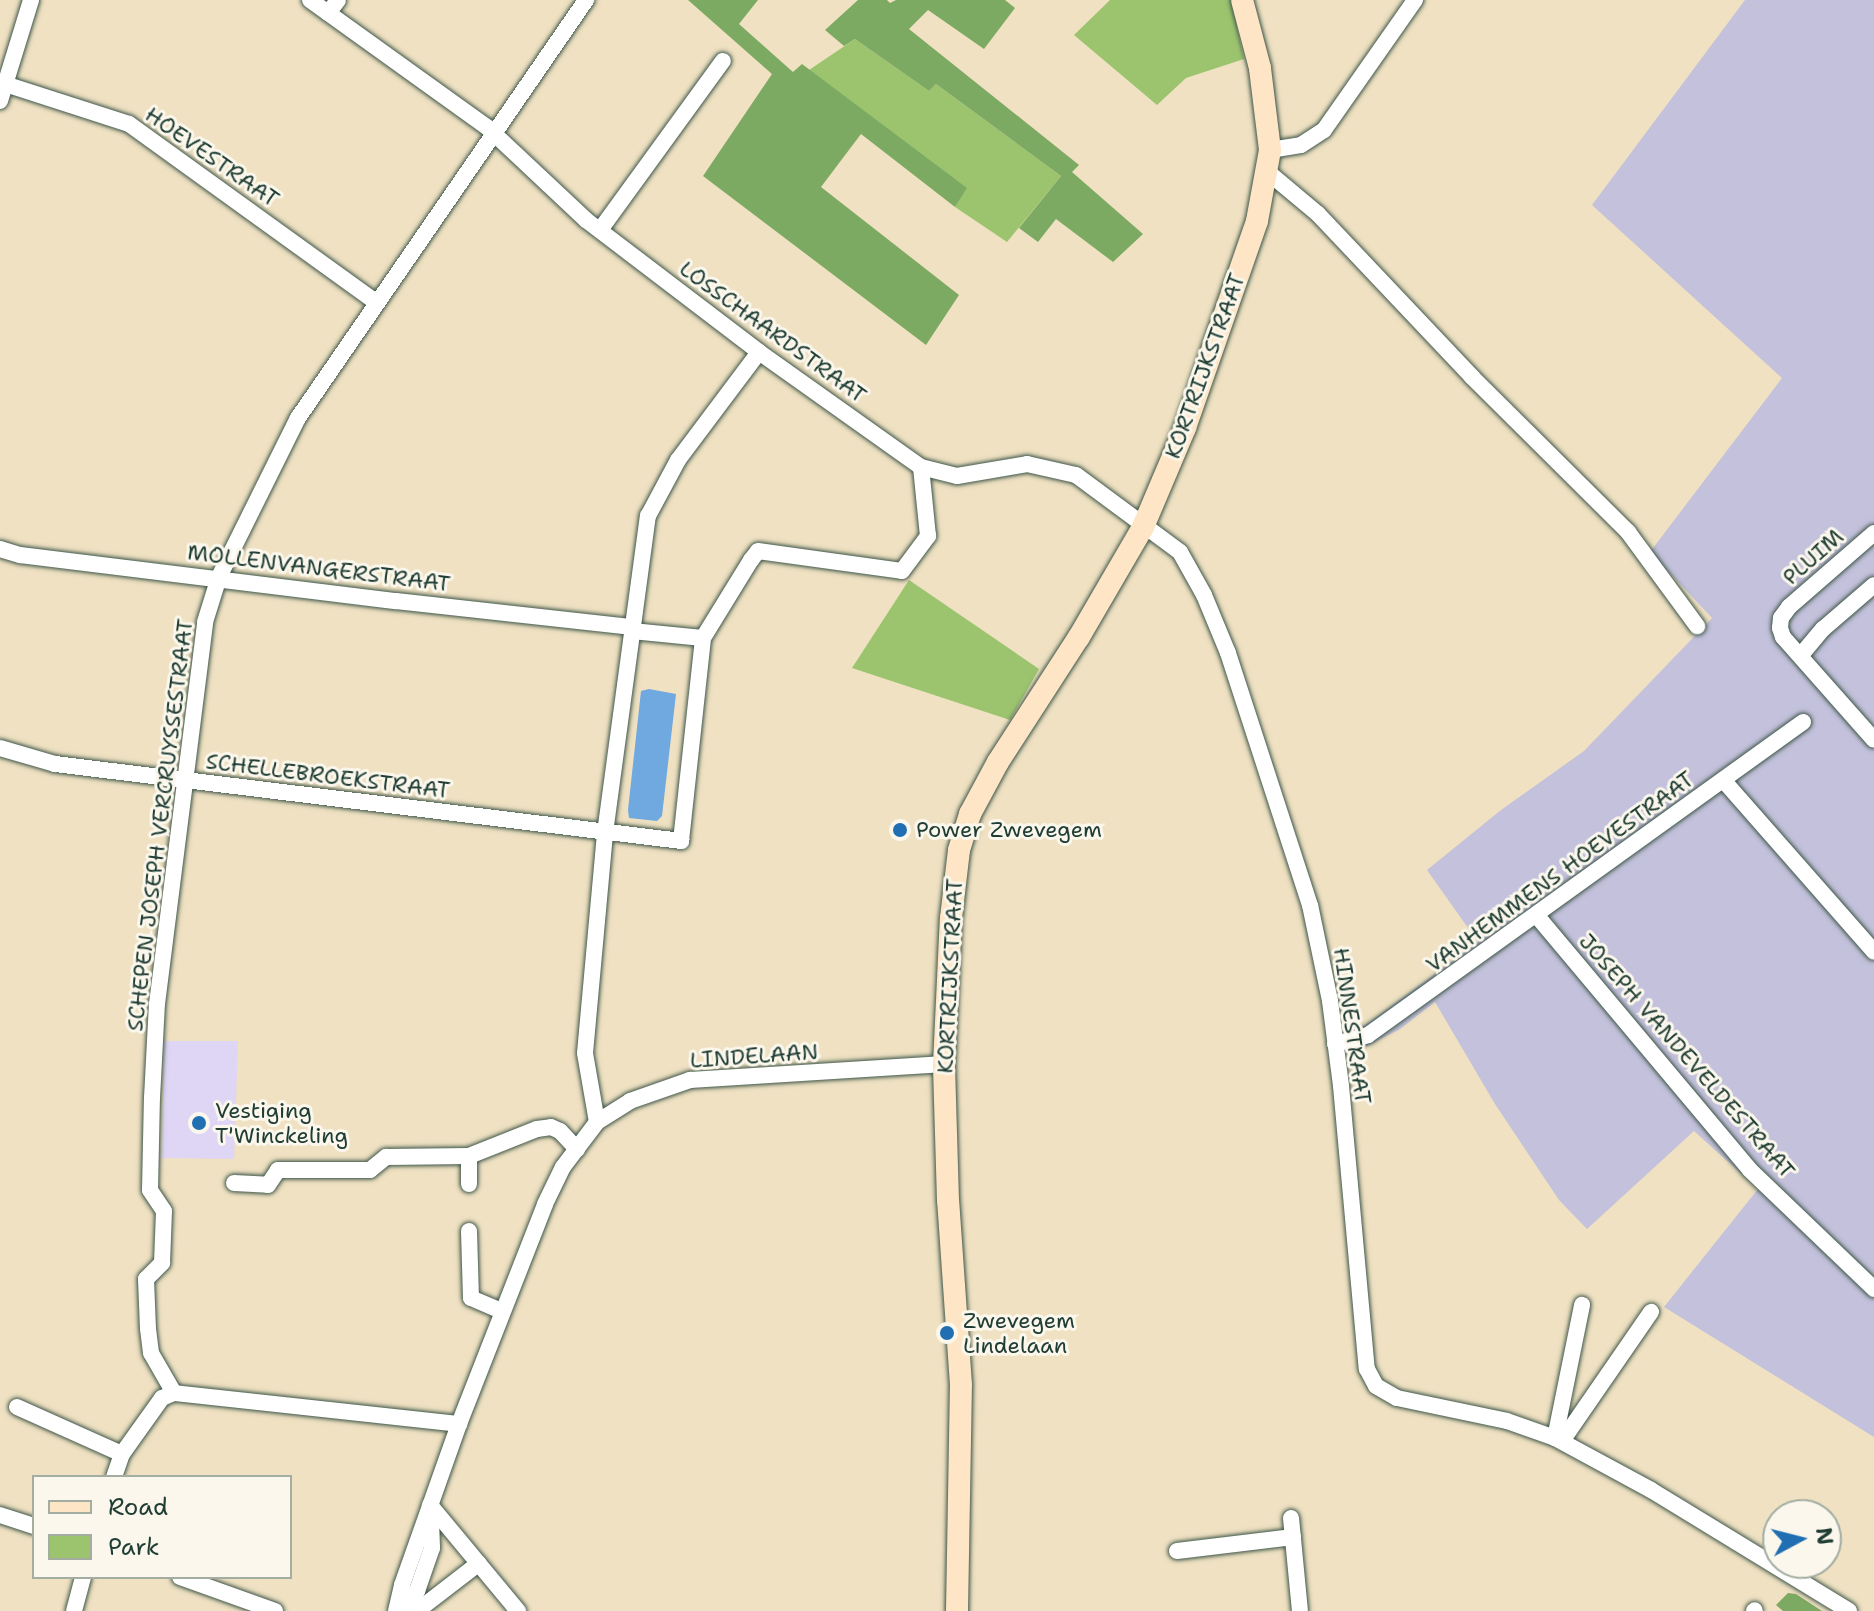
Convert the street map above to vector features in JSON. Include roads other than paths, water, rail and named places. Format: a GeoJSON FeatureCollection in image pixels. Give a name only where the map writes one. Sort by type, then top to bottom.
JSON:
{"type":"FeatureCollection","features":[{"type":"Feature","properties":{"kind":"main road","name":"KORTRIJKSTRAAT"},"geometry":{"type":"LineString","coordinates":[[957,1611],[961,1399],[948,1201],[944,1064],[954,881],[970,814],[998,762],[1079,637],[1143,527],[1185,428],[1257,221],[1269,173],[1270,150],[1260,68],[1242,0]]}},
{"type":"Feature","properties":{"kind":"street"},"geometry":{"type":"LineString","coordinates":[[0,101],[31,0]]}},
{"type":"Feature","properties":{"kind":"street","name":"LOSSCHAARDSTRAAT"},"geometry":{"type":"LineString","coordinates":[[310,0],[333,6],[494,134],[600,230],[759,352],[921,467],[957,476],[1027,464],[1049,467],[1076,475],[1143,527]]}},
{"type":"Feature","properties":{"kind":"street","name":"SCHEPEN JOSEPH VERCRUYSSESTRAAT"},"geometry":{"type":"LineString","coordinates":[[174,1393],[151,1353],[146,1279],[162,1263],[164,1211],[150,1190],[152,1098],[157,1004],[205,622],[219,577],[298,418],[586,0]]}},
{"type":"Feature","properties":{"kind":"street"},"geometry":{"type":"LineString","coordinates":[[1270,150],[1301,145],[1324,130],[1415,0]]}},
{"type":"Feature","properties":{"kind":"street"},"geometry":{"type":"LineString","coordinates":[[600,230],[723,61]]}},
{"type":"Feature","properties":{"kind":"street","name":"HOEVESTRAAT"},"geometry":{"type":"LineString","coordinates":[[5,84],[129,124],[376,302]]}},
{"type":"Feature","properties":{"kind":"street"},"geometry":{"type":"LineString","coordinates":[[1269,173],[1318,214],[1472,377],[1628,532],[1697,626]]}},
{"type":"Feature","properties":{"kind":"street"},"geometry":{"type":"LineString","coordinates":[[597,1122],[585,1053],[605,833],[648,516],[678,460],[759,352]]}},
{"type":"Feature","properties":{"kind":"street"},"geometry":{"type":"LineString","coordinates":[[703,638],[758,551],[902,571],[928,536],[921,467]]}},
{"type":"Feature","properties":{"kind":"street","name":"HINNESTRAAT"},"geometry":{"type":"LineString","coordinates":[[1143,527],[1180,552],[1204,595],[1228,653],[1310,905],[1335,1044],[1367,1369],[1376,1386],[1397,1398],[1507,1421],[1558,1439],[1663,1496],[1849,1611]]}},
{"type":"Feature","properties":{"kind":"street","name":"PLUIM"},"geometry":{"type":"LineString","coordinates":[[1874,533],[1781,618],[1783,637],[1874,740]]}},
{"type":"Feature","properties":{"kind":"street","name":"MOLLENVANGERSTRAAT"},"geometry":{"type":"LineString","coordinates":[[0,549],[20,555],[703,638]]}},
{"type":"Feature","properties":{"kind":"street"},"geometry":{"type":"LineString","coordinates":[[1801,655],[1823,629],[1874,585]]}},
{"type":"Feature","properties":{"kind":"street","name":"SCHELLEBROEKSTRAAT"},"geometry":{"type":"LineString","coordinates":[[0,748],[55,764],[681,841],[703,638]]}},
{"type":"Feature","properties":{"kind":"street","name":"VANHEMMENS HOEVESTRAAT"},"geometry":{"type":"LineString","coordinates":[[1335,1044],[1368,1035],[1803,722]]}},
{"type":"Feature","properties":{"kind":"street"},"geometry":{"type":"LineString","coordinates":[[1724,781],[1874,952]]}},
{"type":"Feature","properties":{"kind":"street","name":"JOSEPH VANDEVELDESTRAAT"},"geometry":{"type":"LineString","coordinates":[[1537,916],[1750,1170],[1874,1289]]}},
{"type":"Feature","properties":{"kind":"street","name":"LINDELAAN"},"geometry":{"type":"LineString","coordinates":[[399,1611],[417,1591],[432,1548],[430,1505],[545,1204],[563,1167],[597,1122],[630,1101],[690,1080],[944,1064]]}},
{"type":"Feature","properties":{"kind":"street"},"geometry":{"type":"LineString","coordinates":[[234,1183],[268,1185],[278,1170],[370,1170],[386,1157],[469,1156],[537,1129],[551,1127],[560,1131],[577,1149]]}},
{"type":"Feature","properties":{"kind":"street"},"geometry":{"type":"LineString","coordinates":[[469,1156],[469,1184]]}},
{"type":"Feature","properties":{"kind":"street"},"geometry":{"type":"LineString","coordinates":[[469,1231],[471,1304],[502,1311]]}},
{"type":"Feature","properties":{"kind":"street"},"geometry":{"type":"LineString","coordinates":[[1558,1439],[1582,1305]]}},
{"type":"Feature","properties":{"kind":"street"},"geometry":{"type":"LineString","coordinates":[[1558,1439],[1651,1312]]}},
{"type":"Feature","properties":{"kind":"street"},"geometry":{"type":"LineString","coordinates":[[115,1475],[122,1454],[162,1398],[174,1393],[459,1424]]}},
{"type":"Feature","properties":{"kind":"street"},"geometry":{"type":"LineString","coordinates":[[17,1407],[122,1454]]}},
{"type":"Feature","properties":{"kind":"street"},"geometry":{"type":"LineString","coordinates":[[430,1505],[518,1611]]}},
{"type":"Feature","properties":{"kind":"street"},"geometry":{"type":"LineString","coordinates":[[0,1515],[32,1525]]}},
{"type":"Feature","properties":{"kind":"street"},"geometry":{"type":"LineString","coordinates":[[1291,1518],[1300,1611]]}},
{"type":"Feature","properties":{"kind":"street"},"geometry":{"type":"LineString","coordinates":[[1177,1551],[1293,1537]]}},
{"type":"Feature","properties":{"kind":"street"},"geometry":{"type":"LineString","coordinates":[[417,1611],[479,1563]]}},
{"type":"Feature","properties":{"kind":"street"},"geometry":{"type":"LineString","coordinates":[[74,1611],[82,1579]]}},
{"type":"Feature","properties":{"kind":"street"},"geometry":{"type":"LineString","coordinates":[[186,1579],[275,1611]]}},
{"type":"Feature","properties":{"kind":"water"},"geometry":{"type":"Polygon","coordinates":[[[649,689],[676,694],[662,816],[657,821],[629,818],[628,810],[641,691],[649,689]]]}},
{"type":"Feature","properties":{"kind":"place","name":"Power Zwevegem"},"geometry":{"type":"Point","coordinates":[900,830]}},
{"type":"Feature","properties":{"kind":"place","name":"Vestiging T'Winckeling"},"geometry":{"type":"Point","coordinates":[199,1123]}},
{"type":"Feature","properties":{"kind":"place","name":"Zwevegem Lindelaan"},"geometry":{"type":"Point","coordinates":[947,1333]}}]}
